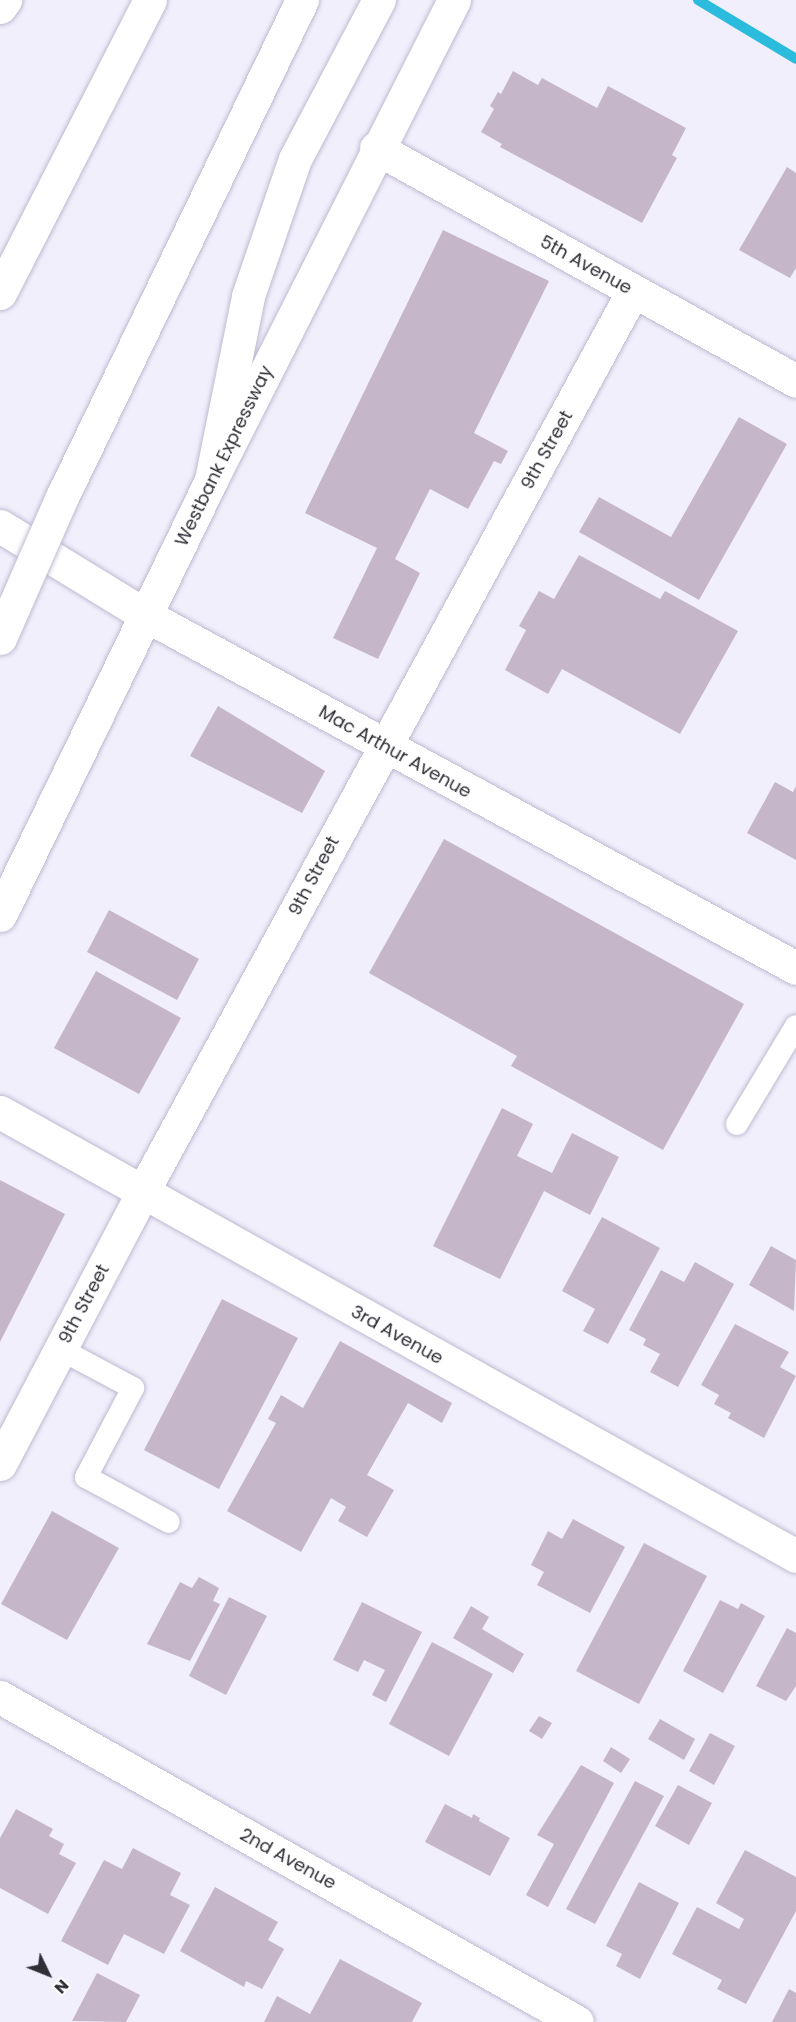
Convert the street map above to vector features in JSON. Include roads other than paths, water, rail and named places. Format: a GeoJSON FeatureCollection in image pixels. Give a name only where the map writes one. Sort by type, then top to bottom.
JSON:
{"type":"FeatureCollection","features":[{"type":"Feature","properties":{"kind":"main road"},"geometry":{"type":"LineString","coordinates":[[0,7],[5,0]]}},
{"type":"Feature","properties":{"kind":"main road"},"geometry":{"type":"LineString","coordinates":[[0,293],[150,0]]}},
{"type":"Feature","properties":{"kind":"main road"},"geometry":{"type":"LineString","coordinates":[[0,638],[62,497],[303,0]]}},
{"type":"Feature","properties":{"kind":"main road"},"geometry":{"type":"LineString","coordinates":[[211,480],[248,296],[295,159],[379,0]]}},
{"type":"Feature","properties":{"kind":"main road","name":"Westbank Expressway"},"geometry":{"type":"LineString","coordinates":[[0,915],[211,480],[376,148],[454,0]]}},
{"type":"Feature","properties":{"kind":"main road","name":"5th Avenue"},"geometry":{"type":"LineString","coordinates":[[376,148],[796,381]]}},
{"type":"Feature","properties":{"kind":"main road","name":"9th Street"},"geometry":{"type":"LineString","coordinates":[[0,1464],[142,1193],[633,291]]}},
{"type":"Feature","properties":{"kind":"main road","name":"Mac Arthur Avenue"},"geometry":{"type":"LineString","coordinates":[[0,526],[147,616],[384,747],[796,968]]}},
{"type":"Feature","properties":{"kind":"main road","name":"3rd Avenue"},"geometry":{"type":"LineString","coordinates":[[0,1112],[796,1556]]}},
{"type":"Feature","properties":{"kind":"main road","name":"2nd Avenue"},"geometry":{"type":"LineString","coordinates":[[0,1697],[577,2022]]}},
{"type":"Feature","properties":{"kind":"lane"},"geometry":{"type":"LineString","coordinates":[[737,1124],[796,1026]]}},
{"type":"Feature","properties":{"kind":"lane"},"geometry":{"type":"LineString","coordinates":[[60,1349],[133,1388],[86,1477],[169,1522]]}},
{"type":"Feature","properties":{"kind":"waterway"},"geometry":{"type":"LineString","coordinates":[[698,0],[796,59]]}}]}
